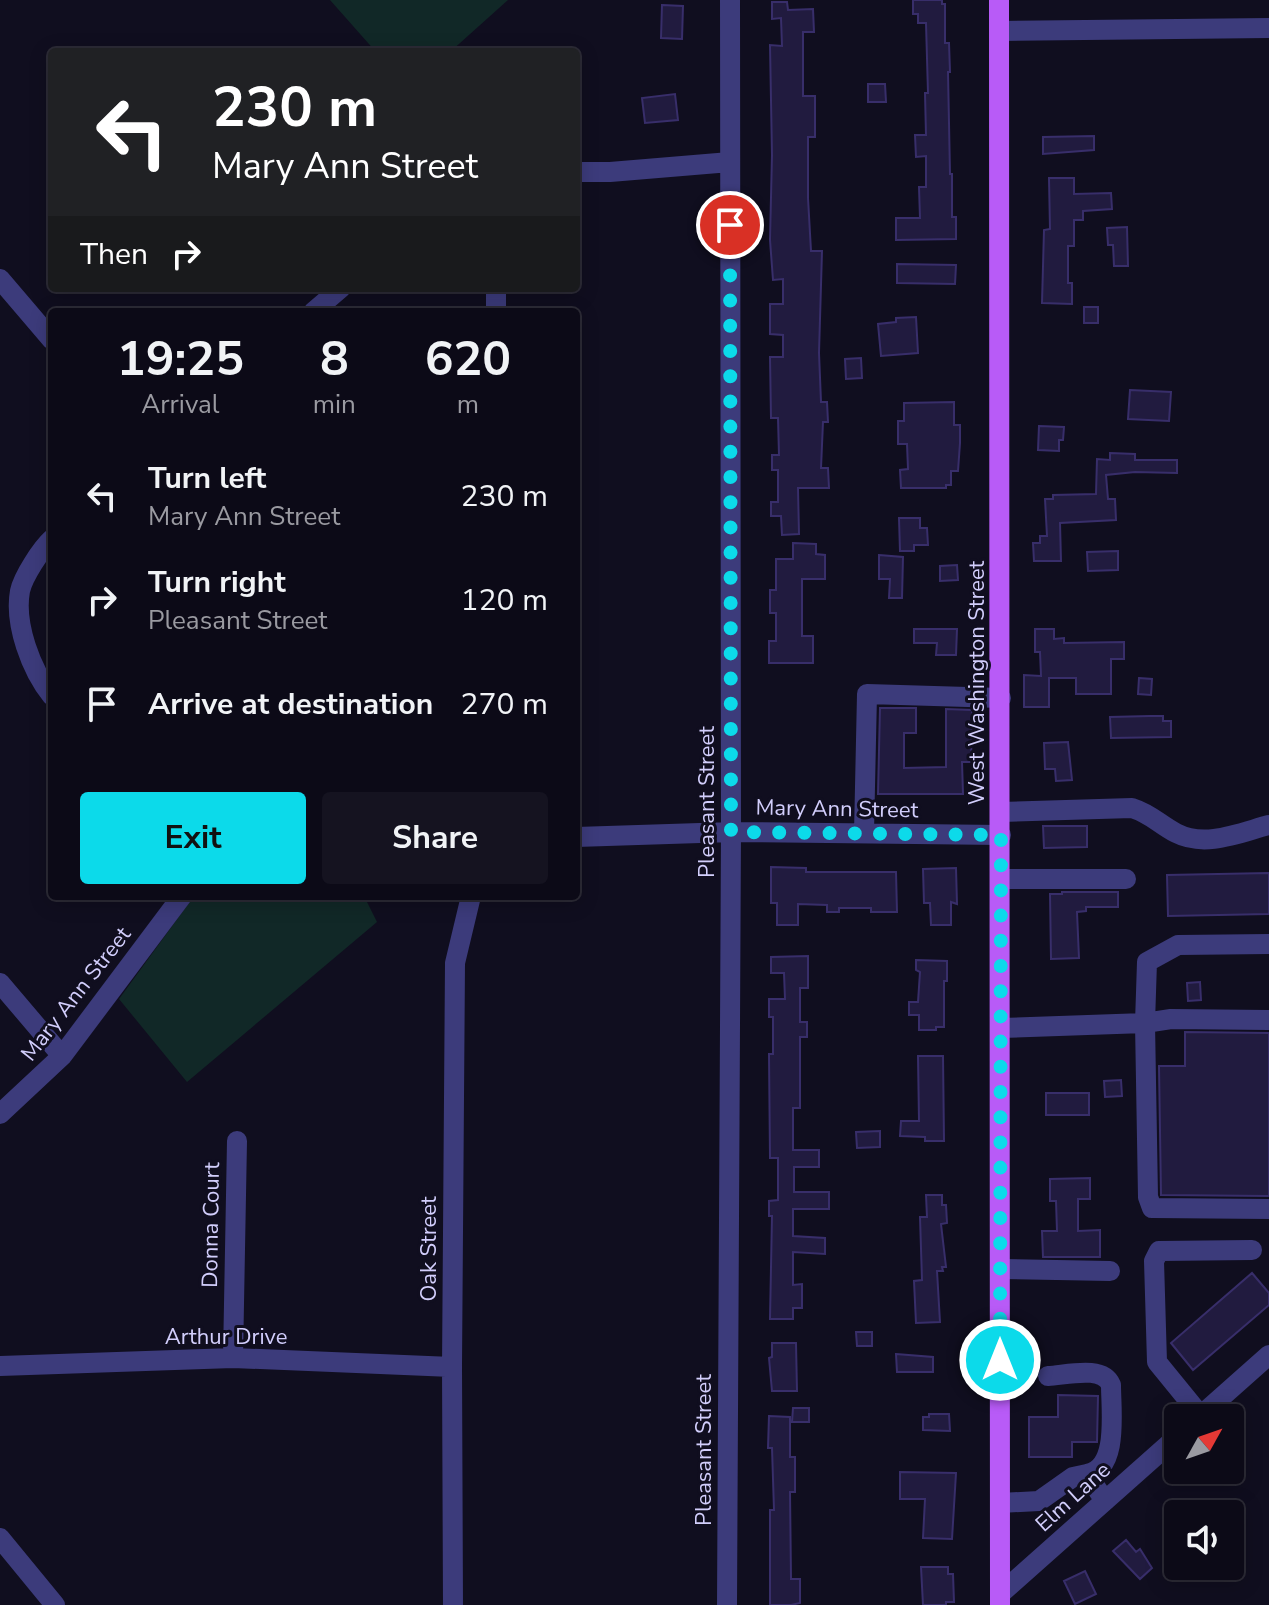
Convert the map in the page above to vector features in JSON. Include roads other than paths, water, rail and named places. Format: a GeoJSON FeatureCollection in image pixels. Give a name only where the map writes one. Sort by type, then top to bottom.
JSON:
{"type":"FeatureCollection","features":[{"type":"Feature","properties":{"kind":"main road","name":"West Washington Street"},"geometry":{"type":"LineString","coordinates":[[999,0],[1000,1600]]}},
{"type":"Feature","properties":{"kind":"street","name":"Pleasant Street"},"geometry":{"type":"LineString","coordinates":[[727,1605],[731,832],[730,0]]}},
{"type":"Feature","properties":{"kind":"street"},"geometry":{"type":"LineString","coordinates":[[1000,31],[1269,28]]}},
{"type":"Feature","properties":{"kind":"street"},"geometry":{"type":"LineString","coordinates":[[580,172],[730,162]]}},
{"type":"Feature","properties":{"kind":"street"},"geometry":{"type":"LineString","coordinates":[[0,279],[48,335]]}},
{"type":"Feature","properties":{"kind":"street"},"geometry":{"type":"LineString","coordinates":[[318,308],[336,292]]}},
{"type":"Feature","properties":{"kind":"street"},"geometry":{"type":"LineString","coordinates":[[48,542],[42,547],[20,591],[22,639],[48,688]]}},
{"type":"Feature","properties":{"kind":"street"},"geometry":{"type":"LineString","coordinates":[[864,833],[867,694],[1001,698]]}},
{"type":"Feature","properties":{"kind":"street"},"geometry":{"type":"LineString","coordinates":[[1001,812],[1132,808],[1152,815],[1174,832],[1190,839],[1218,839],[1269,825]]}},
{"type":"Feature","properties":{"kind":"street","name":"Mary Ann Street"},"geometry":{"type":"LineString","coordinates":[[580,837],[731,832],[1001,835]]}},
{"type":"Feature","properties":{"kind":"street"},"geometry":{"type":"LineString","coordinates":[[1001,879],[1126,879]]}},
{"type":"Feature","properties":{"kind":"street","name":"Mary Ann Street"},"geometry":{"type":"LineString","coordinates":[[0,1114],[62,1056],[179,900]]}},
{"type":"Feature","properties":{"kind":"street","name":"Oak Street"},"geometry":{"type":"LineString","coordinates":[[453,1605],[455,963],[470,900]]}},
{"type":"Feature","properties":{"kind":"street"},"geometry":{"type":"LineString","coordinates":[[1269,944],[1178,945],[1147,962],[1145,1023],[1148,1197],[1152,1208],[1269,1209]]}},
{"type":"Feature","properties":{"kind":"street"},"geometry":{"type":"LineString","coordinates":[[0,983],[62,1056]]}},
{"type":"Feature","properties":{"kind":"street"},"geometry":{"type":"LineString","coordinates":[[1001,1028],[1145,1023],[1171,1019],[1269,1020]]}},
{"type":"Feature","properties":{"kind":"street","name":"Donna Court"},"geometry":{"type":"LineString","coordinates":[[233,1358],[237,1141]]}},
{"type":"Feature","properties":{"kind":"street"},"geometry":{"type":"LineString","coordinates":[[1190,1404],[1157,1362],[1154,1261],[1159,1251],[1252,1250]]}},
{"type":"Feature","properties":{"kind":"street"},"geometry":{"type":"LineString","coordinates":[[1000,1269],[1110,1271]]}},
{"type":"Feature","properties":{"kind":"street"},"geometry":{"type":"LineString","coordinates":[[1214,1404],[1269,1355]]}},
{"type":"Feature","properties":{"kind":"street","name":"Arthur Drive"},"geometry":{"type":"LineString","coordinates":[[0,1366],[233,1358],[452,1367]]}},
{"type":"Feature","properties":{"kind":"street"},"geometry":{"type":"LineString","coordinates":[[1000,1503],[1039,1501],[1073,1477],[1096,1473],[1109,1456],[1110,1379],[1100,1373],[1048,1376]]}},
{"type":"Feature","properties":{"kind":"street","name":"Elm Lane"},"geometry":{"type":"LineString","coordinates":[[1000,1600],[1164,1448]]}},
{"type":"Feature","properties":{"kind":"street"},"geometry":{"type":"LineString","coordinates":[[1087,1474],[1105,1501]]}},
{"type":"Feature","properties":{"kind":"street"},"geometry":{"type":"LineString","coordinates":[[0,1538],[55,1605]]}}]}
